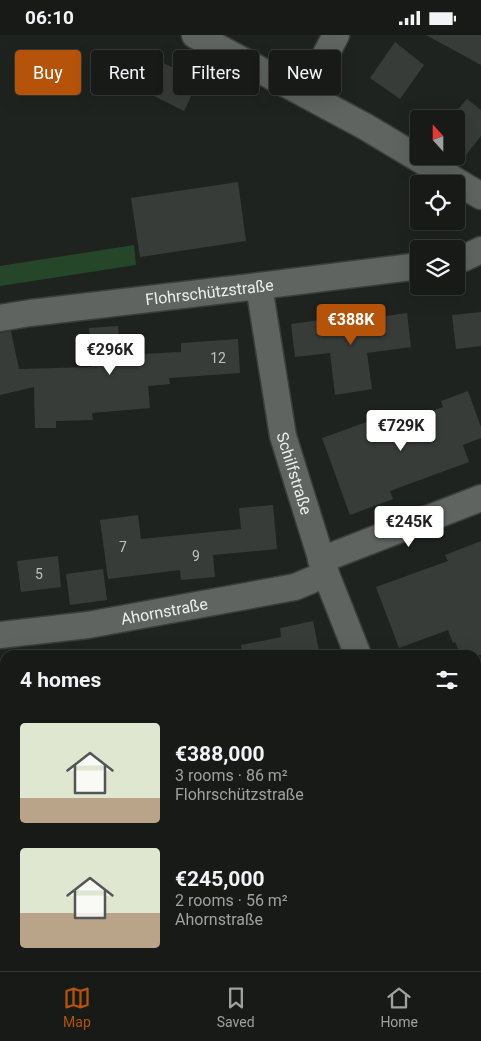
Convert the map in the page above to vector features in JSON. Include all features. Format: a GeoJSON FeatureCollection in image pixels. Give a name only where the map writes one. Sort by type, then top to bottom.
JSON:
{"type":"FeatureCollection","features":[{"type":"Feature","properties":{"kind":"street"},"geometry":{"type":"LineString","coordinates":[[195,35],[269,75]]}},
{"type":"Feature","properties":{"kind":"street"},"geometry":{"type":"LineString","coordinates":[[328,50],[336,35]]}},
{"type":"Feature","properties":{"kind":"street"},"geometry":{"type":"LineString","coordinates":[[307,95],[366,127],[481,196]]}},
{"type":"Feature","properties":{"kind":"street"},"geometry":{"type":"LineString","coordinates":[[465,258],[481,250]]}},
{"type":"Feature","properties":{"kind":"street","name":"Flohrschützstraße"},"geometry":{"type":"LineString","coordinates":[[0,318],[410,266]]}},
{"type":"Feature","properties":{"kind":"street","name":"Schilfstraße"},"geometry":{"type":"LineString","coordinates":[[259,286],[283,436],[324,567],[356,650]]}},
{"type":"Feature","properties":{"kind":"street","name":"Ahornstraße"},"geometry":{"type":"LineString","coordinates":[[0,635],[88,625],[295,587],[324,567],[481,498]]}},
{"type":"Feature","properties":{"kind":"green space"},"geometry":{"type":"Polygon","coordinates":[[[134,245],[136,265],[0,286],[0,266],[134,245]]]}},
{"type":"Feature","properties":{"kind":"building"},"geometry":{"type":"Polygon","coordinates":[[[426,35],[481,35],[481,65],[426,35]]]}},
{"type":"Feature","properties":{"kind":"building"},"geometry":{"type":"Polygon","coordinates":[[[395,42],[424,65],[400,99],[370,78],[395,42]]]}},
{"type":"Feature","properties":{"kind":"building"},"geometry":{"type":"Polygon","coordinates":[[[163,63],[173,68],[173,95],[192,95],[184,111],[152,95],[163,95],[163,63]]]}},
{"type":"Feature","properties":{"kind":"building"},"geometry":{"type":"Polygon","coordinates":[[[467,99],[481,110],[481,136],[465,156],[465,110],[458,110],[467,99]]]}},
{"type":"Feature","properties":{"kind":"building"},"geometry":{"type":"Polygon","coordinates":[[[238,182],[246,241],[140,257],[131,198],[238,182]]]}},
{"type":"Feature","properties":{"kind":"building"},"geometry":{"type":"Polygon","coordinates":[[[481,312],[481,346],[456,349],[452,315],[481,312]]]}},
{"type":"Feature","properties":{"kind":"building"},"geometry":{"type":"Polygon","coordinates":[[[407,313],[411,347],[367,353],[372,389],[335,395],[330,353],[295,357],[291,324],[335,318],[336,323],[407,313]]]}},
{"type":"Feature","properties":{"kind":"building"},"geometry":{"type":"Polygon","coordinates":[[[118,326],[120,355],[181,352],[181,343],[238,339],[240,373],[169,378],[170,384],[148,386],[150,408],[92,413],[93,420],[56,421],[56,428],[35,428],[34,387],[0,395],[0,333],[11,331],[19,369],[92,367],[89,328],[118,326]]]}},
{"type":"Feature","properties":{"kind":"building"},"geometry":{"type":"Polygon","coordinates":[[[468,391],[481,427],[481,438],[463,445],[469,462],[390,491],[393,499],[350,515],[322,438],[375,419],[377,431],[443,407],[441,401],[468,391]]]}},
{"type":"Feature","properties":{"kind":"building"},"geometry":{"type":"Polygon","coordinates":[[[273,505],[277,549],[213,555],[215,577],[181,580],[180,570],[108,579],[100,520],[138,515],[141,539],[241,529],[239,508],[273,505]]]}},
{"type":"Feature","properties":{"kind":"building"},"geometry":{"type":"Polygon","coordinates":[[[481,541],[481,650],[459,650],[455,642],[453,643],[448,630],[399,648],[376,587],[448,561],[445,555],[481,541]]]}},
{"type":"Feature","properties":{"kind":"building"},"geometry":{"type":"Polygon","coordinates":[[[58,556],[61,587],[21,592],[17,561],[58,556]]]}},
{"type":"Feature","properties":{"kind":"building"},"geometry":{"type":"Polygon","coordinates":[[[103,569],[107,600],[70,605],[66,574],[103,569]]]}},
{"type":"Feature","properties":{"kind":"building"},"geometry":{"type":"Polygon","coordinates":[[[313,621],[319,650],[242,650],[241,645],[281,637],[280,628],[313,621]]]}}]}
